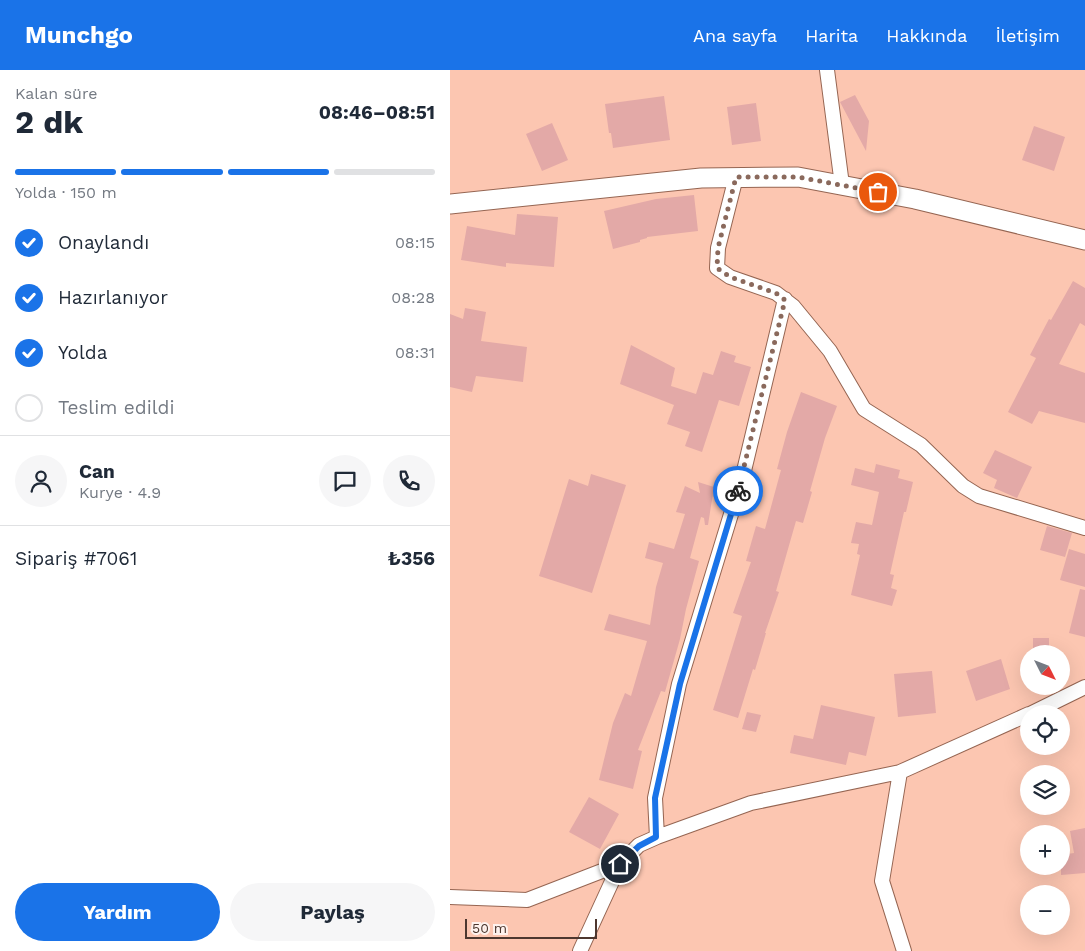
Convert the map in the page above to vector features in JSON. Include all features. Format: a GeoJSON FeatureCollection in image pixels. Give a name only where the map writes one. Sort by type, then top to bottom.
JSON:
{"type":"FeatureCollection","features":[{"type":"Feature","properties":{"kind":"street"},"geometry":{"type":"LineString","coordinates":[[828,70],[842,185]]}},
{"type":"Feature","properties":{"kind":"street"},"geometry":{"type":"LineString","coordinates":[[736,177],[718,248],[717,268],[730,277],[776,293],[793,306],[830,351],[864,409],[921,445],[963,486],[979,496],[1085,528]]}},
{"type":"Feature","properties":{"kind":"street"},"geometry":{"type":"LineString","coordinates":[[450,204],[701,178],[798,177],[915,199],[1085,240]]}},
{"type":"Feature","properties":{"kind":"street"},"geometry":{"type":"LineString","coordinates":[[656,837],[655,798],[680,684],[743,475],[785,300]]}},
{"type":"Feature","properties":{"kind":"street"},"geometry":{"type":"LineString","coordinates":[[1048,705],[1085,687]]}},
{"type":"Feature","properties":{"kind":"street"},"geometry":{"type":"LineString","coordinates":[[580,951],[620,864],[639,846],[656,837],[751,803],[900,772],[1020,718]]}},
{"type":"Feature","properties":{"kind":"street"},"geometry":{"type":"LineString","coordinates":[[900,772],[882,881],[904,951]]}},
{"type":"Feature","properties":{"kind":"street"},"geometry":{"type":"LineString","coordinates":[[450,897],[527,900],[620,864]]}},
{"type":"Feature","properties":{"kind":"building"},"geometry":{"type":"Polygon","coordinates":[[[855,95],[869,121],[866,151],[840,102],[855,95]]]}},
{"type":"Feature","properties":{"kind":"building"},"geometry":{"type":"Polygon","coordinates":[[[664,96],[670,140],[613,148],[605,104],[664,96]]]}},
{"type":"Feature","properties":{"kind":"building"},"geometry":{"type":"Polygon","coordinates":[[[756,103],[761,141],[732,145],[727,107],[756,103]]]}},
{"type":"Feature","properties":{"kind":"building"},"geometry":{"type":"Polygon","coordinates":[[[552,123],[568,160],[542,171],[526,134],[552,123]]]}},
{"type":"Feature","properties":{"kind":"building"},"geometry":{"type":"Polygon","coordinates":[[[1034,126],[1065,137],[1054,171],[1022,160],[1034,126]]]}},
{"type":"Feature","properties":{"kind":"building"},"geometry":{"type":"Polygon","coordinates":[[[694,195],[698,231],[647,237],[640,240],[640,242],[613,249],[604,211],[656,199],[694,195]]]}},
{"type":"Feature","properties":{"kind":"building"},"geometry":{"type":"Polygon","coordinates":[[[517,214],[558,217],[554,267],[506,263],[506,267],[461,260],[467,226],[515,235],[517,214]]]}},
{"type":"Feature","properties":{"kind":"building"},"geometry":{"type":"Polygon","coordinates":[[[1073,281],[1085,288],[1085,326],[1080,323],[1059,364],[1085,373],[1085,423],[1039,411],[1032,424],[1008,412],[1036,358],[1030,355],[1049,319],[1051,320],[1073,281]]]}},
{"type":"Feature","properties":{"kind":"building"},"geometry":{"type":"Polygon","coordinates":[[[465,308],[486,312],[481,341],[527,347],[523,382],[476,376],[472,392],[450,387],[450,314],[463,319],[465,308]]]}},
{"type":"Feature","properties":{"kind":"building"},"geometry":{"type":"Polygon","coordinates":[[[631,345],[675,368],[671,386],[696,394],[703,372],[713,375],[721,351],[736,356],[734,362],[751,367],[739,406],[719,400],[702,452],[685,446],[690,432],[667,424],[674,405],[620,384],[631,345]]]}},
{"type":"Feature","properties":{"kind":"building"},"geometry":{"type":"Polygon","coordinates":[[[801,392],[837,406],[825,438],[803,523],[796,521],[776,591],[779,592],[738,718],[713,710],[742,616],[733,613],[751,562],[746,561],[756,526],[765,529],[781,470],[777,469],[801,392]]]}},
{"type":"Feature","properties":{"kind":"building"},"geometry":{"type":"Polygon","coordinates":[[[995,450],[1032,467],[1017,498],[994,488],[997,480],[983,473],[995,450]]]}},
{"type":"Feature","properties":{"kind":"building"},"geometry":{"type":"Polygon","coordinates":[[[876,464],[900,470],[898,478],[913,482],[890,574],[894,575],[891,588],[897,590],[892,606],[851,595],[860,555],[857,554],[859,544],[851,543],[856,522],[872,525],[879,492],[851,485],[855,468],[874,473],[876,464]]]}},
{"type":"Feature","properties":{"kind":"building"},"geometry":{"type":"Polygon","coordinates":[[[591,474],[626,485],[592,593],[539,576],[569,479],[588,486],[591,474]]]}},
{"type":"Feature","properties":{"kind":"building"},"geometry":{"type":"Polygon","coordinates":[[[698,482],[714,487],[708,525],[705,525],[704,518],[701,517],[690,558],[699,561],[680,639],[665,692],[661,691],[638,750],[642,751],[633,789],[599,780],[613,723],[625,693],[631,696],[647,641],[604,630],[609,614],[650,625],[656,587],[663,563],[645,558],[649,542],[674,549],[685,514],[676,512],[685,486],[700,493],[698,482]]]}},
{"type":"Feature","properties":{"kind":"building"},"geometry":{"type":"Polygon","coordinates":[[[1047,526],[1072,533],[1065,557],[1040,550],[1047,526]]]}},
{"type":"Feature","properties":{"kind":"building"},"geometry":{"type":"Polygon","coordinates":[[[1069,549],[1085,554],[1085,587],[1060,580],[1069,549]]]}},
{"type":"Feature","properties":{"kind":"building"},"geometry":{"type":"Polygon","coordinates":[[[1080,589],[1085,590],[1085,637],[1069,633],[1080,589]]]}},
{"type":"Feature","properties":{"kind":"building"},"geometry":{"type":"Polygon","coordinates":[[[1033,638],[1049,638],[1049,645],[1033,645],[1033,638]]]}},
{"type":"Feature","properties":{"kind":"building"},"geometry":{"type":"Polygon","coordinates":[[[1001,659],[1010,689],[976,701],[966,671],[1001,659]]]}},
{"type":"Feature","properties":{"kind":"building"},"geometry":{"type":"Polygon","coordinates":[[[932,671],[936,713],[898,717],[894,674],[932,671]]]}},
{"type":"Feature","properties":{"kind":"building"},"geometry":{"type":"Polygon","coordinates":[[[821,705],[875,717],[866,756],[849,752],[846,765],[790,753],[794,735],[813,739],[821,705]]]}},
{"type":"Feature","properties":{"kind":"building"},"geometry":{"type":"Polygon","coordinates":[[[747,712],[761,715],[756,732],[742,729],[747,712]]]}},
{"type":"Feature","properties":{"kind":"building"},"geometry":{"type":"Polygon","coordinates":[[[589,797],[619,814],[600,849],[569,832],[589,797]]]}},
{"type":"Feature","properties":{"kind":"building"},"geometry":{"type":"Polygon","coordinates":[[[1085,828],[1085,873],[1070,874],[1070,854],[1074,853],[1070,831],[1085,828]]]}},
{"type":"Feature","properties":{"kind":"way so far"},"geometry":{"type":"LineString","coordinates":[[738,491],[785,300],[776,293],[730,277],[717,268],[718,248],[736,177],[798,177],[878,192]]}},
{"type":"Feature","properties":{"kind":"route"},"geometry":{"type":"LineString","coordinates":[[620,864],[639,846],[656,837],[655,798],[680,684],[738,491]]}}]}
